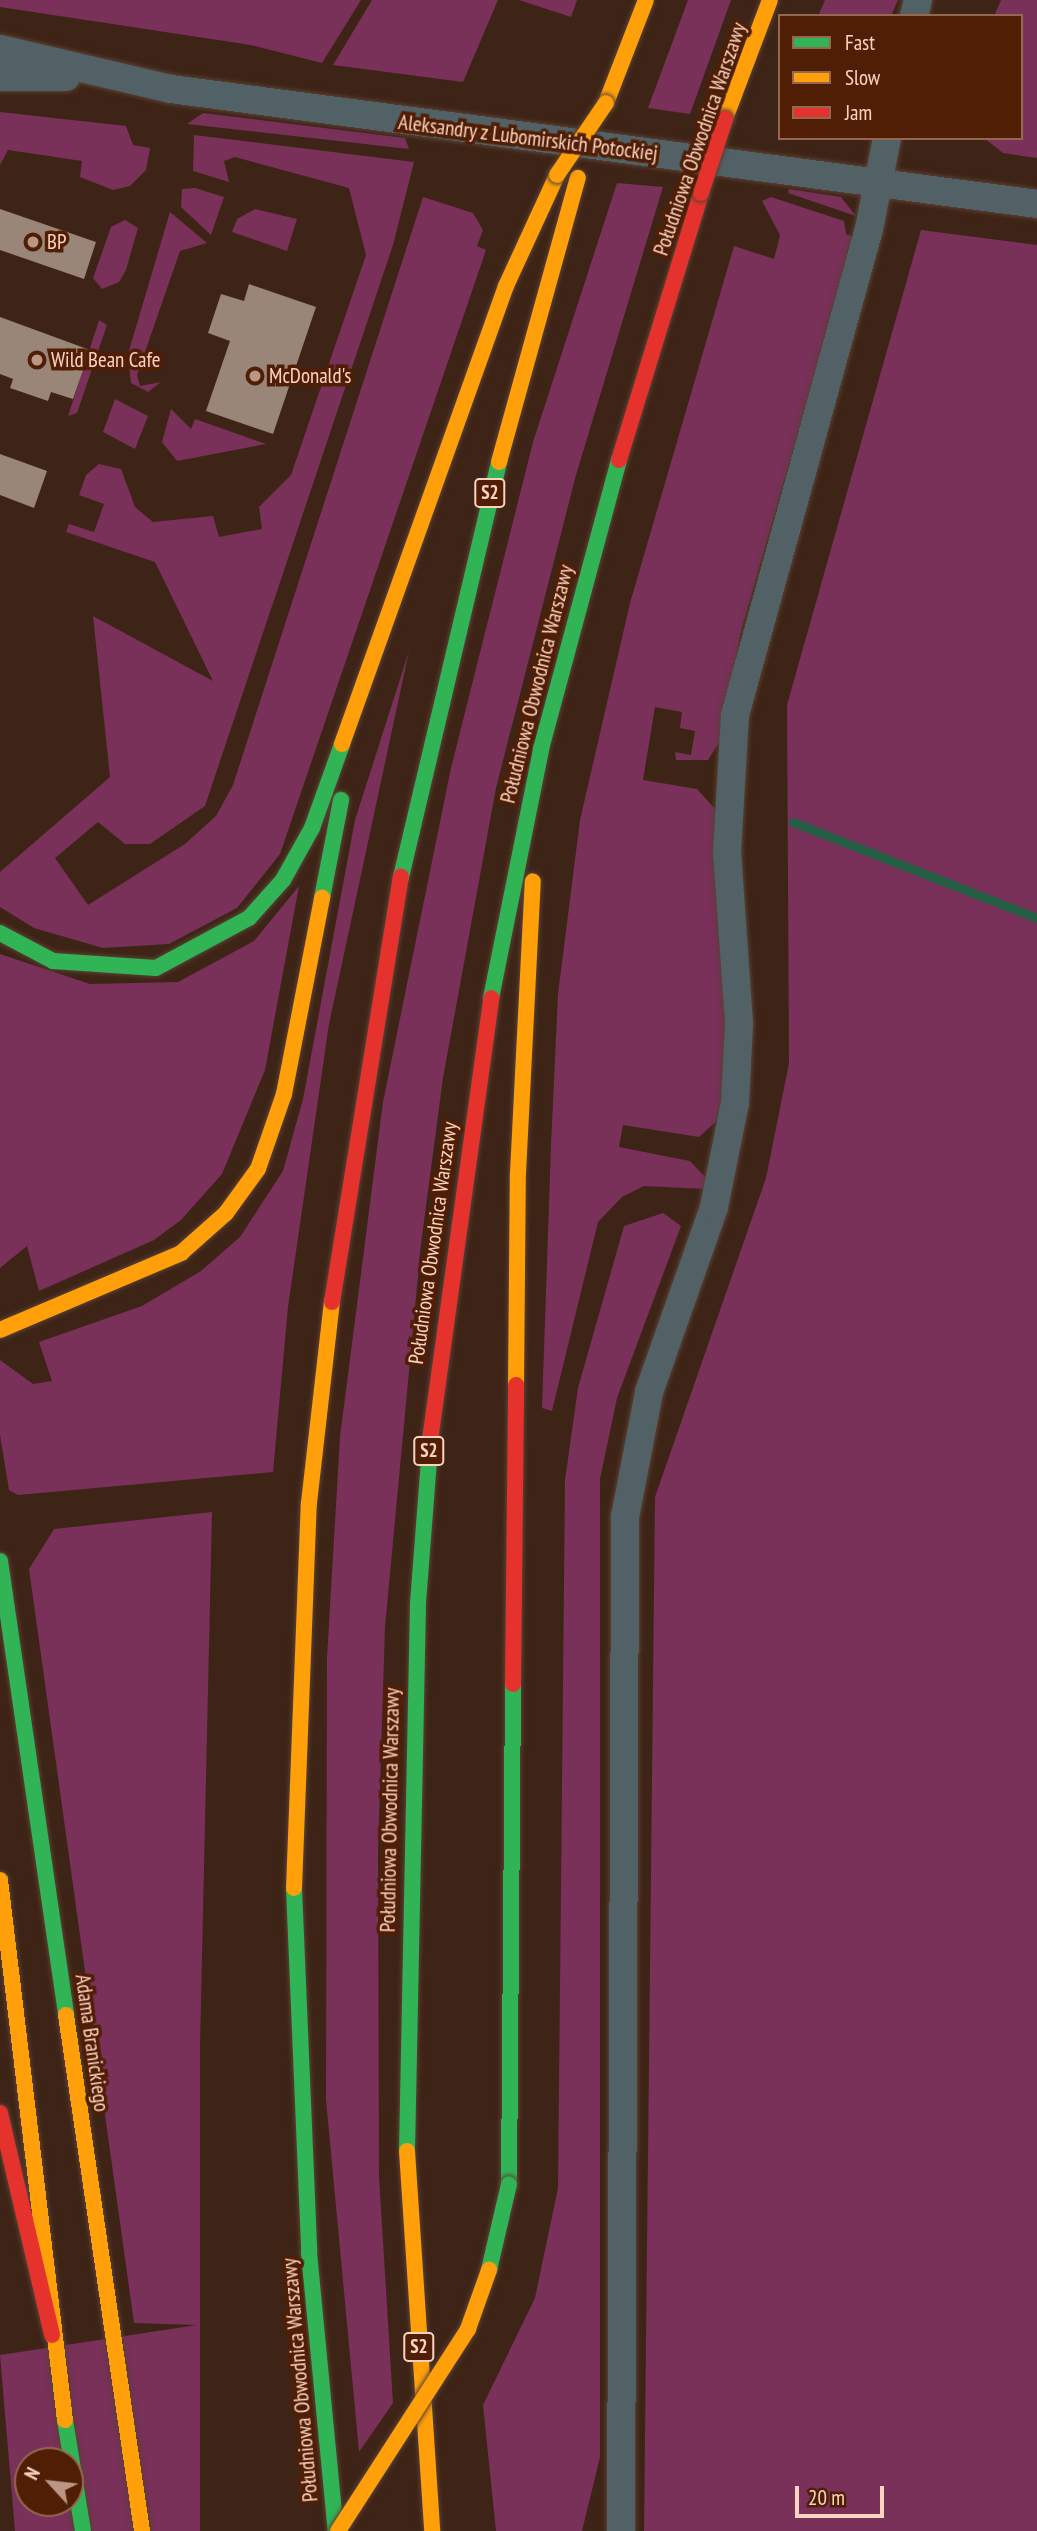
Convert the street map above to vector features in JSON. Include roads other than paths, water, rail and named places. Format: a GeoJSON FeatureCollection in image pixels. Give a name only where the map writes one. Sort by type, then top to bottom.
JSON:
{"type":"FeatureCollection","features":[{"type":"Feature","properties":{"kind":"main road","name":"Południowa Obwodnica Warszawy"},"geometry":{"type":"LineString","coordinates":[[337,2531],[309,2253],[294,1902],[295,1743],[309,1503],[334,1282],[412,810],[480,532],[578,178],[646,0]]}},
{"type":"Feature","properties":{"kind":"main road","name":"Południowa Obwodnica Warszawy"},"geometry":{"type":"LineString","coordinates":[[432,2531],[407,2163],[418,1603],[458,1190],[541,748],[588,561],[725,119],[770,0]]}},
{"type":"Feature","properties":{"kind":"main road"},"geometry":{"type":"LineString","coordinates":[[0,933],[53,961],[156,968],[249,918],[283,880],[312,828],[501,298],[557,175],[606,103]]}},
{"type":"Feature","properties":{"kind":"main road"},"geometry":{"type":"LineString","coordinates":[[0,1330],[181,1253],[226,1213],[258,1169],[284,1094],[367,678]]}},
{"type":"Feature","properties":{"kind":"main road"},"geometry":{"type":"LineString","coordinates":[[337,2531],[468,2329],[499,2241],[509,2184],[519,1173],[541,748]]}},
{"type":"Feature","properties":{"kind":"main road","name":"Adama Branickiego"},"geometry":{"type":"LineString","coordinates":[[0,1561],[110,2327],[142,2531]]}},
{"type":"Feature","properties":{"kind":"main road"},"geometry":{"type":"LineString","coordinates":[[0,1880],[25,2048],[52,2335],[83,2531]]}},
{"type":"Feature","properties":{"kind":"main road"},"geometry":{"type":"LineString","coordinates":[[0,2113],[52,2335]]}},
{"type":"Feature","properties":{"kind":"street","name":"Aleksandry z Lubomirskich Potockiej"},"geometry":{"type":"LineString","coordinates":[[0,48],[103,78]]}},
{"type":"Feature","properties":{"kind":"street","name":"Aleksandry z Lubomirskich Potockiej"},"geometry":{"type":"LineString","coordinates":[[0,77],[103,78],[1037,204]]}},
{"type":"Feature","properties":{"kind":"street"},"geometry":{"type":"LineString","coordinates":[[621,2531],[625,1517],[649,1392],[714,1207],[735,1103],[739,1023],[727,853],[735,715],[879,183],[887,140]]}},
{"type":"Feature","properties":{"kind":"waterway"},"geometry":{"type":"LineString","coordinates":[[793,822],[1037,918]]}},
{"type":"Feature","properties":{"kind":"place","name":"BP"},"geometry":{"type":"Point","coordinates":[33,242]}},
{"type":"Feature","properties":{"kind":"place","name":"Wild Bean Cafe"},"geometry":{"type":"Point","coordinates":[37,360]}},
{"type":"Feature","properties":{"kind":"place","name":"McDonald's"},"geometry":{"type":"Point","coordinates":[255,376]}}]}
